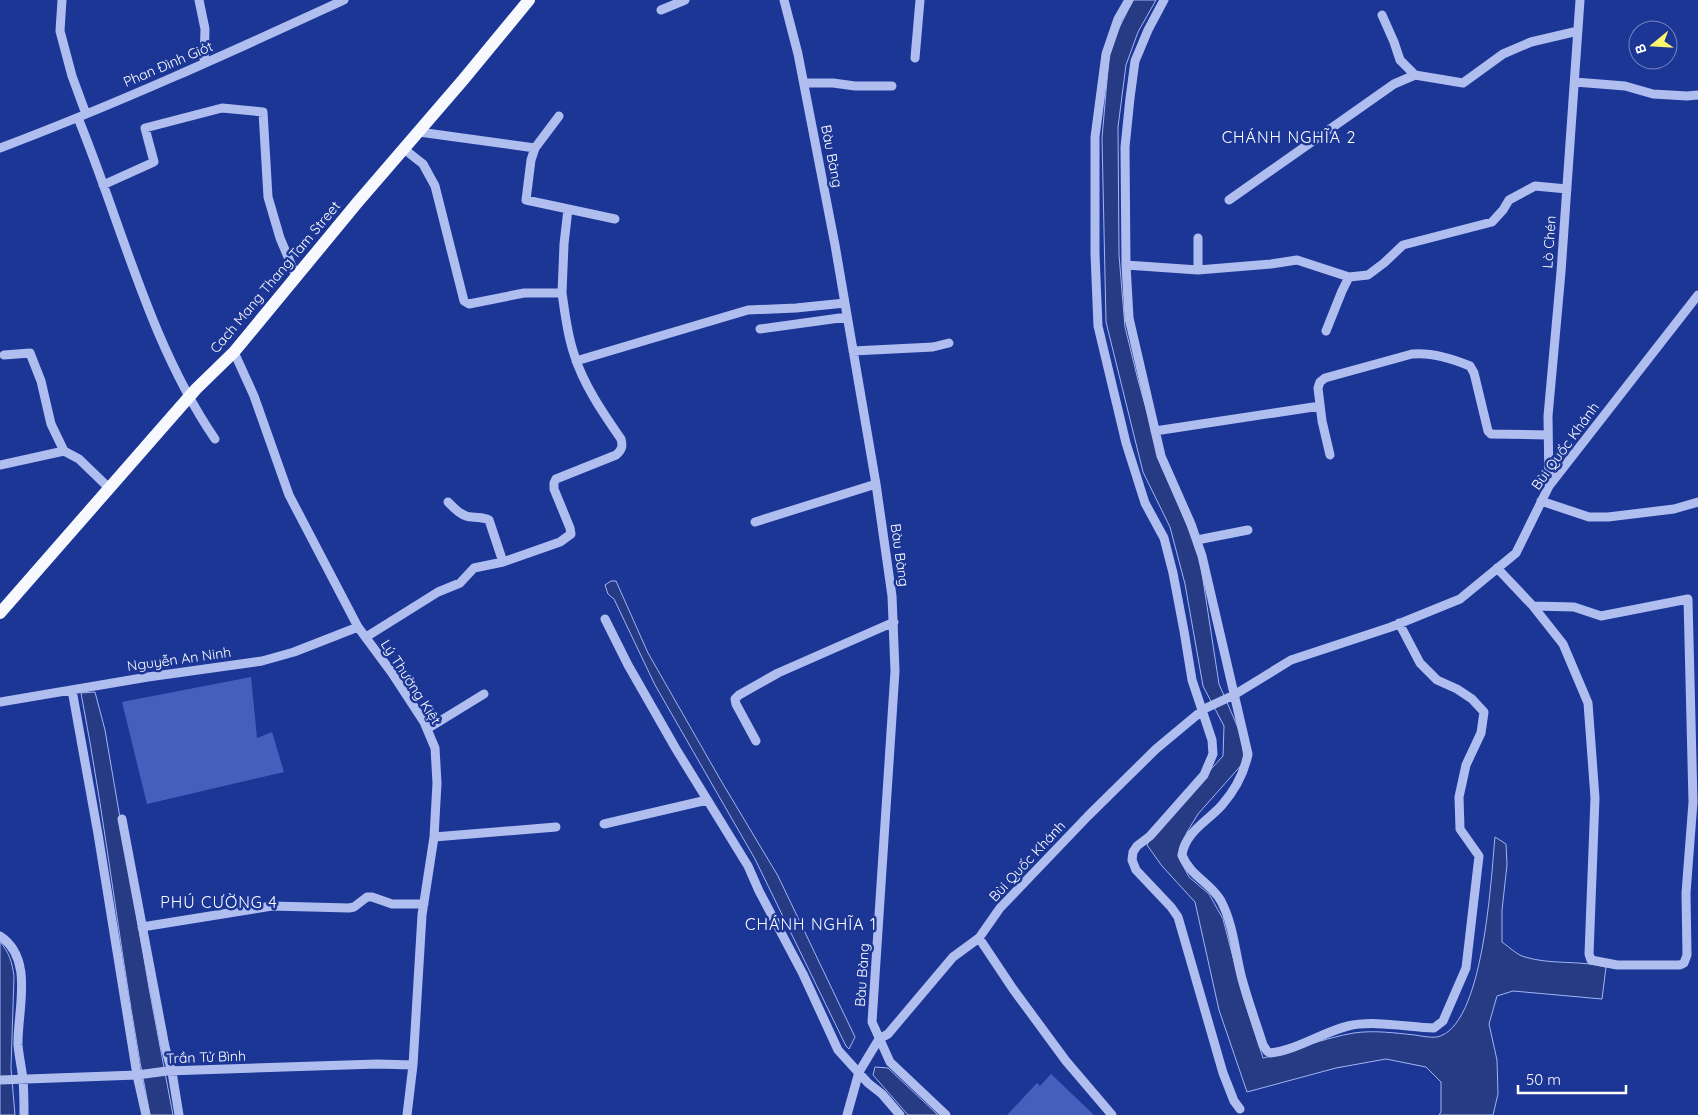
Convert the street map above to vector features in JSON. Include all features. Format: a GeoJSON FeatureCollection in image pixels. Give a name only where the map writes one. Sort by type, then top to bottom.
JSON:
{"type":"FeatureCollection","features":[{"type":"Feature","properties":{"kind":"main road","name":"Cach Mang Thang Tam Street"},"geometry":{"type":"LineString","coordinates":[[0,613],[189,396],[234,352],[529,0]]}},
{"type":"Feature","properties":{"kind":"street"},"geometry":{"type":"LineString","coordinates":[[62,0],[60,31],[82,116],[103,185],[166,352],[189,396],[216,439]]}},
{"type":"Feature","properties":{"kind":"street"},"geometry":{"type":"LineString","coordinates":[[199,0],[205,29],[204,63]]}},
{"type":"Feature","properties":{"kind":"street","name":"Phan Đình Giót"},"geometry":{"type":"LineString","coordinates":[[0,148],[82,116],[344,0]]}},
{"type":"Feature","properties":{"kind":"street"},"geometry":{"type":"LineString","coordinates":[[661,10],[685,0]]}},
{"type":"Feature","properties":{"kind":"street","name":"Bàu Bàng"},"geometry":{"type":"LineString","coordinates":[[784,0],[804,84],[845,303],[876,484],[892,596],[894,680],[872,1022],[890,1062],[946,1115]]}},
{"type":"Feature","properties":{"kind":"street"},"geometry":{"type":"LineString","coordinates":[[915,58],[920,0]]}},
{"type":"Feature","properties":{"kind":"street"},"geometry":{"type":"LineString","coordinates":[[1129,0],[1118,19],[1106,54],[1095,137],[1095,254],[1098,326],[1131,460],[1145,503],[1164,538],[1177,592],[1192,680],[1212,740],[1213,754],[1204,775],[1150,836],[1137,846],[1133,852],[1132,860],[1136,870],[1178,917],[1223,1073],[1234,1101],[1240,1109]]}},
{"type":"Feature","properties":{"kind":"street"},"geometry":{"type":"LineString","coordinates":[[1164,0],[1148,30],[1135,61],[1125,147],[1126,265],[1129,318],[1161,456],[1202,556],[1232,696],[1248,754],[1239,782],[1220,807],[1188,839],[1182,855],[1190,871],[1213,890],[1221,901],[1234,940],[1241,977],[1263,1044],[1270,1053],[1346,1027],[1361,1024],[1434,1028],[1443,1021],[1466,968],[1479,856],[1460,829],[1459,797],[1466,765],[1481,733],[1484,712],[1472,699],[1438,680],[1420,663],[1399,623]]}},
{"type":"Feature","properties":{"kind":"street","name":"Lò Chén"},"geometry":{"type":"LineString","coordinates":[[1549,486],[1548,416],[1567,189],[1580,0]]}},
{"type":"Feature","properties":{"kind":"street"},"geometry":{"type":"LineString","coordinates":[[1382,15],[1400,60],[1415,75]]}},
{"type":"Feature","properties":{"kind":"street"},"geometry":{"type":"LineString","coordinates":[[1229,200],[1394,84],[1415,75],[1463,83],[1503,54],[1532,42],[1578,31]]}},
{"type":"Feature","properties":{"kind":"street"},"geometry":{"type":"LineString","coordinates":[[1574,82],[1625,86],[1653,94],[1698,95]]}},
{"type":"Feature","properties":{"kind":"street"},"geometry":{"type":"LineString","coordinates":[[804,84],[833,83],[854,86],[892,86]]}},
{"type":"Feature","properties":{"kind":"street"},"geometry":{"type":"LineString","coordinates":[[103,185],[154,162],[146,128],[222,108],[263,112],[268,197],[280,238],[296,276]]}},
{"type":"Feature","properties":{"kind":"street"},"geometry":{"type":"LineString","coordinates":[[559,116],[535,148],[531,160],[526,200],[614,218]]}},
{"type":"Feature","properties":{"kind":"street"},"geometry":{"type":"LineString","coordinates":[[419,132],[535,148]]}},
{"type":"Feature","properties":{"kind":"street"},"geometry":{"type":"LineString","coordinates":[[404,149],[423,164],[435,186],[466,304],[524,293],[562,293]]}},
{"type":"Feature","properties":{"kind":"street"},"geometry":{"type":"LineString","coordinates":[[1126,265],[1198,270],[1297,260],[1349,277],[1368,275],[1403,245],[1492,222],[1509,200],[1536,186],[1567,189]]}},
{"type":"Feature","properties":{"kind":"street"},"geometry":{"type":"LineString","coordinates":[[366,637],[438,592],[460,583],[474,568],[503,562],[569,537],[571,534],[570,528],[554,489],[556,479],[616,455],[621,450],[621,438],[602,409],[576,361],[567,330],[562,293],[568,209]]}},
{"type":"Feature","properties":{"kind":"street"},"geometry":{"type":"LineString","coordinates":[[1198,238],[1198,270]]}},
{"type":"Feature","properties":{"kind":"street"},"geometry":{"type":"LineString","coordinates":[[1326,331],[1349,277]]}},
{"type":"Feature","properties":{"kind":"street","name":"Bùi Quốc Khánh"},"geometry":{"type":"LineString","coordinates":[[879,1039],[888,1034],[953,957],[979,938],[1000,908],[1082,823],[1156,749],[1203,710],[1232,696],[1291,660],[1399,623],[1460,599],[1516,553],[1549,486],[1698,295]]}},
{"type":"Feature","properties":{"kind":"street"},"geometry":{"type":"LineString","coordinates":[[576,361],[748,310],[845,303]]}},
{"type":"Feature","properties":{"kind":"street"},"geometry":{"type":"LineString","coordinates":[[760,329],[847,317]]}},
{"type":"Feature","properties":{"kind":"street"},"geometry":{"type":"LineString","coordinates":[[853,350],[933,347],[949,344]]}},
{"type":"Feature","properties":{"kind":"street","name":"Lý Thường Kiệt"},"geometry":{"type":"LineString","coordinates":[[234,352],[254,396],[289,495],[358,626],[424,722],[435,748],[437,783],[434,837],[424,904],[413,1065],[406,1115]]}},
{"type":"Feature","properties":{"kind":"street"},"geometry":{"type":"LineString","coordinates":[[1330,455],[1320,406],[1318,388],[1320,382],[1325,378],[1412,354],[1426,352],[1470,366],[1474,373],[1488,431],[1491,434],[1548,435]]}},
{"type":"Feature","properties":{"kind":"street"},"geometry":{"type":"LineString","coordinates":[[4,355],[30,353],[51,424],[64,451],[79,459],[109,488]]}},
{"type":"Feature","properties":{"kind":"street"},"geometry":{"type":"LineString","coordinates":[[1155,431],[1320,406]]}},
{"type":"Feature","properties":{"kind":"street"},"geometry":{"type":"LineString","coordinates":[[0,465],[64,451]]}},
{"type":"Feature","properties":{"kind":"street"},"geometry":{"type":"LineString","coordinates":[[755,522],[876,484]]}},
{"type":"Feature","properties":{"kind":"street"},"geometry":{"type":"LineString","coordinates":[[1541,501],[1588,517],[1608,517],[1674,508],[1698,502]]}},
{"type":"Feature","properties":{"kind":"street"},"geometry":{"type":"LineString","coordinates":[[448,502],[457,512],[469,518],[482,517],[489,520],[503,562]]}},
{"type":"Feature","properties":{"kind":"street"},"geometry":{"type":"LineString","coordinates":[[1197,540],[1248,530]]}},
{"type":"Feature","properties":{"kind":"street"},"geometry":{"type":"LineString","coordinates":[[1497,568],[1532,606],[1563,644],[1588,703],[1595,798],[1589,954],[1591,960],[1593,962],[1617,965],[1680,965],[1684,963],[1687,955],[1686,893],[1693,802],[1688,599],[1601,616],[1574,607],[1532,606]]}},
{"type":"Feature","properties":{"kind":"street"},"geometry":{"type":"LineString","coordinates":[[605,619],[657,716],[748,866],[759,891],[803,974],[838,1050],[900,1115]]}},
{"type":"Feature","properties":{"kind":"street"},"geometry":{"type":"LineString","coordinates":[[1688,620],[1698,627]]}},
{"type":"Feature","properties":{"kind":"street"},"geometry":{"type":"LineString","coordinates":[[756,740],[736,704],[736,697],[778,673],[894,622]]}},
{"type":"Feature","properties":{"kind":"street","name":"Nguyễn An Ninh"},"geometry":{"type":"LineString","coordinates":[[0,702],[148,676],[262,661],[294,652],[358,626]]}},
{"type":"Feature","properties":{"kind":"street"},"geometry":{"type":"LineString","coordinates":[[72,690],[98,834],[137,1075],[146,1115]]}},
{"type":"Feature","properties":{"kind":"street"},"geometry":{"type":"LineString","coordinates":[[427,729],[484,694]]}},
{"type":"Feature","properties":{"kind":"street"},"geometry":{"type":"LineString","coordinates":[[604,824],[708,800]]}},
{"type":"Feature","properties":{"kind":"street"},"geometry":{"type":"LineString","coordinates":[[122,819],[169,1072],[179,1115]]}},
{"type":"Feature","properties":{"kind":"street"},"geometry":{"type":"LineString","coordinates":[[434,837],[556,827]]}},
{"type":"Feature","properties":{"kind":"street"},"geometry":{"type":"LineString","coordinates":[[142,927],[272,906],[350,908],[367,897],[392,904],[424,904]]}},
{"type":"Feature","properties":{"kind":"street"},"geometry":{"type":"LineString","coordinates":[[0,936],[6,940],[15,953],[20,967],[22,989],[18,1045],[24,1115]]}},
{"type":"Feature","properties":{"kind":"street"},"geometry":{"type":"LineString","coordinates":[[979,938],[1013,989],[1066,1061],[1112,1115]]}},
{"type":"Feature","properties":{"kind":"street"},"geometry":{"type":"LineString","coordinates":[[847,1115],[859,1072],[879,1039]]}},
{"type":"Feature","properties":{"kind":"street","name":"Trần Tử Bình"},"geometry":{"type":"LineString","coordinates":[[0,1080],[377,1064],[413,1065]]}},
{"type":"Feature","properties":{"kind":"water"},"geometry":{"type":"Polygon","coordinates":[[[1133,0],[1156,0],[1138,32],[1126,65],[1118,127],[1119,255],[1125,327],[1163,468],[1199,554],[1219,684],[1242,737],[1244,762],[1198,814],[1187,832],[1178,856],[1189,877],[1209,894],[1223,919],[1243,996],[1263,1058],[1354,1033],[1384,1032],[1437,1037],[1453,1027],[1465,1007],[1475,980],[1487,915],[1495,837],[1506,844],[1507,865],[1502,910],[1502,942],[1519,955],[1525,957],[1606,967],[1602,999],[1513,991],[1497,996],[1489,1024],[1497,1060],[1498,1094],[1493,1115],[1439,1115],[1441,1112],[1441,1082],[1426,1067],[1386,1059],[1336,1068],[1247,1092],[1219,1010],[1195,902],[1162,866],[1147,845],[1153,833],[1223,756],[1224,726],[1203,686],[1185,584],[1170,527],[1143,472],[1106,322],[1102,138],[1110,46],[1133,0]]]}},
{"type":"Feature","properties":{"kind":"water"},"geometry":{"type":"Polygon","coordinates":[[[611,581],[616,581],[648,653],[778,876],[855,1037],[849,1049],[755,859],[655,685],[614,599],[608,594],[605,585],[611,581]]]}},
{"type":"Feature","properties":{"kind":"water"},"geometry":{"type":"Polygon","coordinates":[[[95,692],[105,730],[149,988],[173,1115],[150,1115],[140,1062],[91,746],[81,693],[95,692]]]}},
{"type":"Feature","properties":{"kind":"water"},"geometry":{"type":"Polygon","coordinates":[[[0,942],[10,958],[14,976],[11,1068],[15,1115],[0,1115],[0,942]]]}},
{"type":"Feature","properties":{"kind":"water"},"geometry":{"type":"Polygon","coordinates":[[[875,1067],[888,1068],[938,1115],[908,1115],[873,1075],[875,1067]]]}},
{"type":"Feature","properties":{"kind":"building"},"geometry":{"type":"Polygon","coordinates":[[[251,677],[257,738],[272,732],[284,772],[147,804],[122,702],[251,677]]]}},
{"type":"Feature","properties":{"kind":"building"},"geometry":{"type":"Polygon","coordinates":[[[1051,1074],[1094,1115],[1007,1115],[1037,1083],[1040,1086],[1051,1074]]]}},
{"type":"Feature","properties":{"kind":"district","name":"CHÁNH NGHĨA 2"},"geometry":{"type":"Point","coordinates":[1289,137]}},
{"type":"Feature","properties":{"kind":"district","name":"PHÚ CƯỜNG 4"},"geometry":{"type":"Point","coordinates":[219,902]}},
{"type":"Feature","properties":{"kind":"district","name":"CHÁNH NGHĨA 1"},"geometry":{"type":"Point","coordinates":[811,924]}}]}
